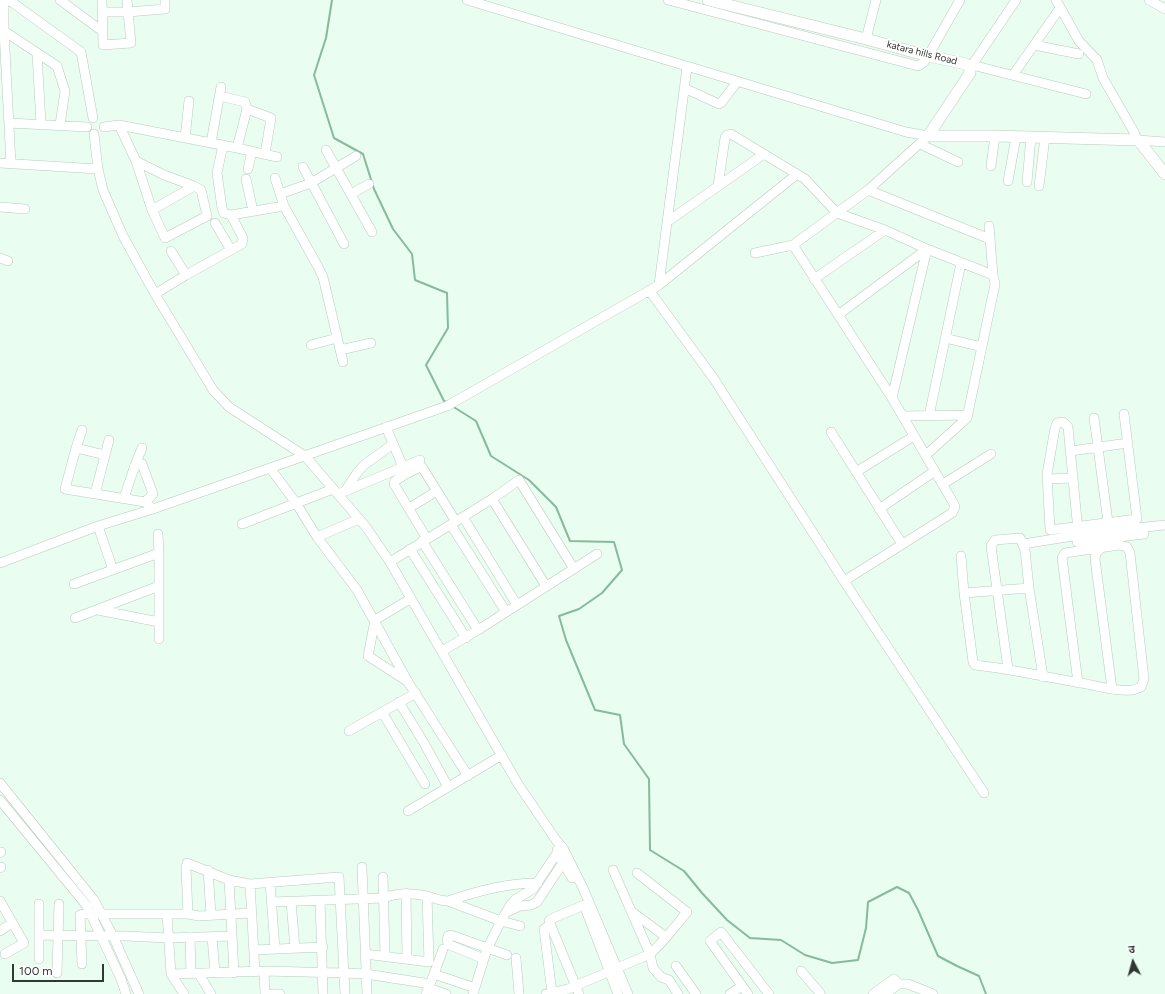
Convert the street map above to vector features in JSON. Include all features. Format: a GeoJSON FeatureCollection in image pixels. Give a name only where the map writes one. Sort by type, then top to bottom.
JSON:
{"type":"FeatureCollection","features":[{"type":"Feature","properties":{"kind":"main road","name":"katara hills Road"},"geometry":{"type":"LineString","coordinates":[[708,0],[971,66],[970,73],[929,133]]}},
{"type":"Feature","properties":{"kind":"main road"},"geometry":{"type":"LineString","coordinates":[[929,133],[1016,137],[1136,137],[1165,174]]}},
{"type":"Feature","properties":{"kind":"street"},"geometry":{"type":"LineString","coordinates":[[5,0],[4,31],[12,164]]}},
{"type":"Feature","properties":{"kind":"street"},"geometry":{"type":"LineString","coordinates":[[9,0],[81,52],[93,118]]}},
{"type":"Feature","properties":{"kind":"street"},"geometry":{"type":"LineString","coordinates":[[102,0],[103,45],[131,43],[127,0]]}},
{"type":"Feature","properties":{"kind":"street"},"geometry":{"type":"LineString","coordinates":[[102,12],[128,12],[165,9],[165,0]]}},
{"type":"Feature","properties":{"kind":"street"},"geometry":{"type":"LineString","coordinates":[[467,0],[906,132],[929,133],[958,162]]}},
{"type":"Feature","properties":{"kind":"street"},"geometry":{"type":"LineString","coordinates":[[668,0],[918,66],[924,62],[928,56],[960,0]]}},
{"type":"Feature","properties":{"kind":"street"},"geometry":{"type":"LineString","coordinates":[[866,39],[876,0]]}},
{"type":"Feature","properties":{"kind":"street"},"geometry":{"type":"LineString","coordinates":[[1016,0],[971,66],[1086,94]]}},
{"type":"Feature","properties":{"kind":"street"},"geometry":{"type":"LineString","coordinates":[[1149,0],[1165,9]]}},
{"type":"Feature","properties":{"kind":"street"},"geometry":{"type":"LineString","coordinates":[[66,2],[102,31]]}},
{"type":"Feature","properties":{"kind":"street"},"geometry":{"type":"LineString","coordinates":[[1013,76],[1034,45],[1058,4]]}},
{"type":"Feature","properties":{"kind":"street"},"geometry":{"type":"LineString","coordinates":[[1058,4],[1079,41],[1097,60],[1103,78],[1136,137],[1165,142]]}},
{"type":"Feature","properties":{"kind":"street"},"geometry":{"type":"LineString","coordinates":[[4,31],[57,66],[64,90],[60,125]]}},
{"type":"Feature","properties":{"kind":"street"},"geometry":{"type":"LineString","coordinates":[[1034,45],[1079,54]]}},
{"type":"Feature","properties":{"kind":"street"},"geometry":{"type":"LineString","coordinates":[[37,54],[41,124]]}},
{"type":"Feature","properties":{"kind":"street"},"geometry":{"type":"LineString","coordinates":[[659,285],[687,67]]}},
{"type":"Feature","properties":{"kind":"street"},"geometry":{"type":"LineString","coordinates":[[684,88],[719,104],[737,82]]}},
{"type":"Feature","properties":{"kind":"street"},"geometry":{"type":"LineString","coordinates":[[211,143],[220,92],[245,102],[248,109],[237,148]]}},
{"type":"Feature","properties":{"kind":"street"},"geometry":{"type":"LineString","coordinates":[[185,138],[189,102]]}},
{"type":"Feature","properties":{"kind":"street"},"geometry":{"type":"LineString","coordinates":[[248,109],[271,118],[265,154]]}},
{"type":"Feature","properties":{"kind":"street"},"geometry":{"type":"LineString","coordinates":[[93,118],[101,119],[103,121],[104,127],[100,133],[94,134],[90,132],[88,127],[89,122],[93,118]]}},
{"type":"Feature","properties":{"kind":"street"},"geometry":{"type":"LineString","coordinates":[[9,124],[41,124],[88,127]]}},
{"type":"Feature","properties":{"kind":"street"},"geometry":{"type":"LineString","coordinates":[[104,127],[120,125],[277,157]]}},
{"type":"Feature","properties":{"kind":"street"},"geometry":{"type":"LineString","coordinates":[[120,125],[136,161],[152,210],[165,238],[207,216],[200,190],[194,186],[164,176],[136,161]]}},
{"type":"Feature","properties":{"kind":"street"},"geometry":{"type":"LineString","coordinates":[[755,253],[792,245],[868,190],[929,133]]}},
{"type":"Feature","properties":{"kind":"street"},"geometry":{"type":"LineString","coordinates":[[94,134],[98,169],[103,190],[123,236],[155,294],[212,390],[229,407],[305,456],[339,491],[390,562],[518,784],[556,840],[613,971],[628,994]]}},
{"type":"Feature","properties":{"kind":"street"},"geometry":{"type":"LineString","coordinates":[[718,186],[725,138],[727,134],[731,134],[805,179],[837,213],[885,230],[927,249],[993,275]]}},
{"type":"Feature","properties":{"kind":"street"},"geometry":{"type":"LineString","coordinates":[[991,166],[995,136]]}},
{"type":"Feature","properties":{"kind":"street"},"geometry":{"type":"LineString","coordinates":[[1008,181],[1016,137]]}},
{"type":"Feature","properties":{"kind":"street"},"geometry":{"type":"LineString","coordinates":[[1027,182],[1031,137]]}},
{"type":"Feature","properties":{"kind":"street"},"geometry":{"type":"LineString","coordinates":[[1039,186],[1045,137]]}},
{"type":"Feature","properties":{"kind":"street"},"geometry":{"type":"LineString","coordinates":[[223,145],[217,172],[224,213],[231,215],[284,206]]}},
{"type":"Feature","properties":{"kind":"street"},"geometry":{"type":"LineString","coordinates":[[326,150],[372,232]]}},
{"type":"Feature","properties":{"kind":"street"},"geometry":{"type":"LineString","coordinates":[[252,151],[247,174],[253,211]]}},
{"type":"Feature","properties":{"kind":"street"},"geometry":{"type":"LineString","coordinates":[[667,222],[764,154]]}},
{"type":"Feature","properties":{"kind":"street"},"geometry":{"type":"LineString","coordinates":[[280,194],[312,183],[356,156]]}},
{"type":"Feature","properties":{"kind":"street"},"geometry":{"type":"LineString","coordinates":[[0,164],[98,169]]}},
{"type":"Feature","properties":{"kind":"street"},"geometry":{"type":"LineString","coordinates":[[303,166],[344,244]]}},
{"type":"Feature","properties":{"kind":"street"},"geometry":{"type":"LineString","coordinates":[[0,563],[98,526],[153,509],[450,404],[659,285],[797,174]]}},
{"type":"Feature","properties":{"kind":"street"},"geometry":{"type":"LineString","coordinates":[[274,178],[284,206],[321,272],[343,362]]}},
{"type":"Feature","properties":{"kind":"street"},"geometry":{"type":"LineString","coordinates":[[351,194],[369,184]]}},
{"type":"Feature","properties":{"kind":"street"},"geometry":{"type":"LineString","coordinates":[[152,210],[194,186]]}},
{"type":"Feature","properties":{"kind":"street"},"geometry":{"type":"LineString","coordinates":[[868,190],[990,239]]}},
{"type":"Feature","properties":{"kind":"street"},"geometry":{"type":"LineString","coordinates":[[0,207],[25,209]]}},
{"type":"Feature","properties":{"kind":"street"},"geometry":{"type":"LineString","coordinates":[[155,294],[242,244],[243,238],[231,215]]}},
{"type":"Feature","properties":{"kind":"street"},"geometry":{"type":"LineString","coordinates":[[216,222],[231,250]]}},
{"type":"Feature","properties":{"kind":"street"},"geometry":{"type":"LineString","coordinates":[[926,455],[967,418],[968,415],[995,284],[989,226]]}},
{"type":"Feature","properties":{"kind":"street"},"geometry":{"type":"LineString","coordinates":[[814,278],[885,230]]}},
{"type":"Feature","properties":{"kind":"street"},"geometry":{"type":"LineString","coordinates":[[792,245],[892,398],[943,484],[955,508],[952,513],[844,581]]}},
{"type":"Feature","properties":{"kind":"street"},"geometry":{"type":"LineString","coordinates":[[838,316],[927,249]]}},
{"type":"Feature","properties":{"kind":"street"},"geometry":{"type":"LineString","coordinates":[[892,398],[927,249]]}},
{"type":"Feature","properties":{"kind":"street"},"geometry":{"type":"LineString","coordinates":[[171,251],[186,275]]}},
{"type":"Feature","properties":{"kind":"street"},"geometry":{"type":"LineString","coordinates":[[929,416],[961,263]]}},
{"type":"Feature","properties":{"kind":"street"},"geometry":{"type":"LineString","coordinates":[[649,290],[714,379],[844,581],[984,793]]}},
{"type":"Feature","properties":{"kind":"street"},"geometry":{"type":"LineString","coordinates":[[310,345],[337,338]]}},
{"type":"Feature","properties":{"kind":"street"},"geometry":{"type":"LineString","coordinates":[[945,338],[982,347]]}},
{"type":"Feature","properties":{"kind":"street"},"geometry":{"type":"LineString","coordinates":[[340,350],[371,343]]}},
{"type":"Feature","properties":{"kind":"street"},"geometry":{"type":"LineString","coordinates":[[1124,414],[1137,524]]}},
{"type":"Feature","properties":{"kind":"street"},"geometry":{"type":"LineString","coordinates":[[902,416],[968,415]]}},
{"type":"Feature","properties":{"kind":"street"},"geometry":{"type":"LineString","coordinates":[[961,556],[964,593],[973,662],[975,665],[1112,689],[1133,690],[1141,687],[1144,679],[1130,553],[1127,547],[1119,545],[1112,534],[1094,418]]}},
{"type":"Feature","properties":{"kind":"street"},"geometry":{"type":"LineString","coordinates":[[1050,530],[1047,479],[1055,428],[1057,423],[1063,422],[1068,427],[1079,535]]}},
{"type":"Feature","properties":{"kind":"street"},"geometry":{"type":"LineString","coordinates":[[386,427],[404,470]]}},
{"type":"Feature","properties":{"kind":"street"},"geometry":{"type":"LineString","coordinates":[[82,430],[65,489],[145,502],[153,509]]}},
{"type":"Feature","properties":{"kind":"street"},"geometry":{"type":"LineString","coordinates":[[831,432],[902,544]]}},
{"type":"Feature","properties":{"kind":"street"},"geometry":{"type":"LineString","coordinates":[[856,472],[914,436]]}},
{"type":"Feature","properties":{"kind":"street"},"geometry":{"type":"LineString","coordinates":[[95,494],[109,440]]}},
{"type":"Feature","properties":{"kind":"street"},"geometry":{"type":"LineString","coordinates":[[1071,451],[1128,443]]}},
{"type":"Feature","properties":{"kind":"street"},"geometry":{"type":"LineString","coordinates":[[339,491],[364,465],[393,444]]}},
{"type":"Feature","properties":{"kind":"street"},"geometry":{"type":"LineString","coordinates":[[76,448],[105,455]]}},
{"type":"Feature","properties":{"kind":"street"},"geometry":{"type":"LineString","coordinates":[[124,498],[142,448]]}},
{"type":"Feature","properties":{"kind":"street"},"geometry":{"type":"LineString","coordinates":[[943,484],[991,454]]}},
{"type":"Feature","properties":{"kind":"street"},"geometry":{"type":"LineString","coordinates":[[420,460],[404,470],[394,482],[450,586],[478,630]]}},
{"type":"Feature","properties":{"kind":"street"},"geometry":{"type":"LineString","coordinates":[[135,465],[142,464],[153,494],[153,509]]}},
{"type":"Feature","properties":{"kind":"street"},"geometry":{"type":"LineString","coordinates":[[242,524],[296,503],[404,470],[422,466],[479,570],[506,612]]}},
{"type":"Feature","properties":{"kind":"street"},"geometry":{"type":"LineString","coordinates":[[270,468],[296,503],[317,537],[357,590],[408,682],[468,776]]}},
{"type":"Feature","properties":{"kind":"street"},"geometry":{"type":"LineString","coordinates":[[879,509],[935,471]]}},
{"type":"Feature","properties":{"kind":"street"},"geometry":{"type":"LineString","coordinates":[[1047,479],[1073,478]]}},
{"type":"Feature","properties":{"kind":"street"},"geometry":{"type":"LineString","coordinates":[[390,562],[410,549],[423,538],[452,521],[463,517],[519,480],[574,568]]}},
{"type":"Feature","properties":{"kind":"street"},"geometry":{"type":"LineString","coordinates":[[409,508],[437,491]]}},
{"type":"Feature","properties":{"kind":"street"},"geometry":{"type":"LineString","coordinates":[[145,502],[153,494]]}},
{"type":"Feature","properties":{"kind":"street"},"geometry":{"type":"LineString","coordinates":[[492,499],[546,586]]}},
{"type":"Feature","properties":{"kind":"street"},"geometry":{"type":"LineString","coordinates":[[463,517],[517,605]]}},
{"type":"Feature","properties":{"kind":"street"},"geometry":{"type":"LineString","coordinates":[[317,537],[360,519]]}},
{"type":"Feature","properties":{"kind":"street"},"geometry":{"type":"LineString","coordinates":[[1008,670],[991,546],[995,540],[1025,544],[1079,535],[1112,534],[1137,524],[1165,525]]}},
{"type":"Feature","properties":{"kind":"street"},"geometry":{"type":"LineString","coordinates":[[98,526],[113,570]]}},
{"type":"Feature","properties":{"kind":"street"},"geometry":{"type":"LineString","coordinates":[[1050,530],[1079,535]]}},
{"type":"Feature","properties":{"kind":"street"},"geometry":{"type":"LineString","coordinates":[[1050,530],[1064,538]]}},
{"type":"Feature","properties":{"kind":"street"},"geometry":{"type":"LineString","coordinates":[[1025,544],[1079,535],[1165,531]]}},
{"type":"Feature","properties":{"kind":"street"},"geometry":{"type":"LineString","coordinates":[[158,534],[159,639]]}},
{"type":"Feature","properties":{"kind":"street"},"geometry":{"type":"LineString","coordinates":[[1112,534],[1096,553],[1095,559],[1112,689]]}},
{"type":"Feature","properties":{"kind":"street"},"geometry":{"type":"LineString","coordinates":[[1025,544],[1029,588],[1043,677]]}},
{"type":"Feature","properties":{"kind":"street"},"geometry":{"type":"LineString","coordinates":[[1078,683],[1062,558],[1064,552],[1100,548]]}},
{"type":"Feature","properties":{"kind":"street"},"geometry":{"type":"LineString","coordinates":[[410,549],[466,638]]}},
{"type":"Feature","properties":{"kind":"street"},"geometry":{"type":"LineString","coordinates":[[74,584],[159,553]]}},
{"type":"Feature","properties":{"kind":"street"},"geometry":{"type":"LineString","coordinates":[[442,651],[466,638],[597,554]]}},
{"type":"Feature","properties":{"kind":"street"},"geometry":{"type":"LineString","coordinates":[[479,570],[491,562]]}},
{"type":"Feature","properties":{"kind":"street"},"geometry":{"type":"LineString","coordinates":[[75,618],[159,586]]}},
{"type":"Feature","properties":{"kind":"street"},"geometry":{"type":"LineString","coordinates":[[438,594],[450,586]]}},
{"type":"Feature","properties":{"kind":"street"},"geometry":{"type":"LineString","coordinates":[[964,593],[1029,588]]}},
{"type":"Feature","properties":{"kind":"street"},"geometry":{"type":"LineString","coordinates":[[408,682],[368,656],[375,620],[410,599]]}},
{"type":"Feature","properties":{"kind":"street"},"geometry":{"type":"LineString","coordinates":[[97,610],[159,622]]}},
{"type":"Feature","properties":{"kind":"street"},"geometry":{"type":"LineString","coordinates":[[349,731],[416,693]]}},
{"type":"Feature","properties":{"kind":"street"},"geometry":{"type":"LineString","coordinates":[[399,702],[448,787]]}},
{"type":"Feature","properties":{"kind":"street"},"geometry":{"type":"LineString","coordinates":[[382,712],[425,784]]}},
{"type":"Feature","properties":{"kind":"street"},"geometry":{"type":"LineString","coordinates":[[408,810],[502,755]]}},
{"type":"Feature","properties":{"kind":"street"},"geometry":{"type":"LineString","coordinates":[[0,784],[44,836],[71,878],[87,906],[100,936],[122,979],[126,994]]}},
{"type":"Feature","properties":{"kind":"street"},"geometry":{"type":"LineString","coordinates":[[0,800],[36,842],[94,900],[139,994]]}},
{"type":"Feature","properties":{"kind":"street"},"geometry":{"type":"LineString","coordinates":[[36,842],[44,836]]}},
{"type":"Feature","properties":{"kind":"street"},"geometry":{"type":"LineString","coordinates":[[434,974],[474,991],[487,949],[513,901],[530,892],[562,855]]}},
{"type":"Feature","properties":{"kind":"street"},"geometry":{"type":"LineString","coordinates":[[507,912],[520,906],[534,904],[539,900],[562,855]]}},
{"type":"Feature","properties":{"kind":"street"},"geometry":{"type":"LineString","coordinates":[[562,855],[583,888],[613,971],[618,994]]}},
{"type":"Feature","properties":{"kind":"street"},"geometry":{"type":"LineString","coordinates":[[188,914],[187,863],[208,870],[229,880],[250,884],[340,877],[345,994]]}},
{"type":"Feature","properties":{"kind":"street"},"geometry":{"type":"LineString","coordinates":[[362,867],[366,954],[366,994]]}},
{"type":"Feature","properties":{"kind":"street"},"geometry":{"type":"LineString","coordinates":[[208,870],[211,915]]}},
{"type":"Feature","properties":{"kind":"street"},"geometry":{"type":"LineString","coordinates":[[613,870],[650,954],[653,968],[661,977],[669,980],[678,994]]}},
{"type":"Feature","properties":{"kind":"street"},"geometry":{"type":"LineString","coordinates":[[550,925],[544,929],[549,994],[573,991],[650,954],[660,946],[687,912],[637,873]]}},
{"type":"Feature","properties":{"kind":"street"},"geometry":{"type":"LineString","coordinates":[[383,876],[385,956]]}},
{"type":"Feature","properties":{"kind":"street"},"geometry":{"type":"LineString","coordinates":[[229,880],[234,972]]}},
{"type":"Feature","properties":{"kind":"street"},"geometry":{"type":"LineString","coordinates":[[270,882],[275,949]]}},
{"type":"Feature","properties":{"kind":"street"},"geometry":{"type":"LineString","coordinates":[[538,883],[537,888],[539,900]]}},
{"type":"Feature","properties":{"kind":"street"},"geometry":{"type":"LineString","coordinates":[[272,902],[384,898],[394,893],[427,896],[442,901],[448,901],[510,884],[538,883]]}},
{"type":"Feature","properties":{"kind":"street"},"geometry":{"type":"LineString","coordinates":[[250,884],[254,950],[265,994]]}},
{"type":"Feature","properties":{"kind":"street"},"geometry":{"type":"LineString","coordinates":[[406,893],[407,959]]}},
{"type":"Feature","properties":{"kind":"street"},"geometry":{"type":"LineString","coordinates":[[366,954],[429,962],[427,896]]}},
{"type":"Feature","properties":{"kind":"street"},"geometry":{"type":"LineString","coordinates":[[320,900],[324,994]]}},
{"type":"Feature","properties":{"kind":"street"},"geometry":{"type":"LineString","coordinates":[[0,901],[24,943],[5,954]]}},
{"type":"Feature","properties":{"kind":"street"},"geometry":{"type":"LineString","coordinates":[[448,901],[501,921],[520,926]]}},
{"type":"Feature","properties":{"kind":"street"},"geometry":{"type":"LineString","coordinates":[[291,902],[295,948]]}},
{"type":"Feature","properties":{"kind":"street"},"geometry":{"type":"LineString","coordinates":[[39,904],[39,959]]}},
{"type":"Feature","properties":{"kind":"street"},"geometry":{"type":"LineString","coordinates":[[57,972],[59,904]]}},
{"type":"Feature","properties":{"kind":"street"},"geometry":{"type":"LineString","coordinates":[[573,991],[549,921],[551,918],[584,905]]}},
{"type":"Feature","properties":{"kind":"street"},"geometry":{"type":"LineString","coordinates":[[630,910],[666,937]]}},
{"type":"Feature","properties":{"kind":"street"},"geometry":{"type":"LineString","coordinates":[[82,964],[80,915],[188,914],[199,916],[251,913]]}},
{"type":"Feature","properties":{"kind":"street"},"geometry":{"type":"LineString","coordinates":[[167,914],[171,974],[184,994]]}},
{"type":"Feature","properties":{"kind":"street"},"geometry":{"type":"LineString","coordinates":[[0,931],[12,923]]}},
{"type":"Feature","properties":{"kind":"street"},"geometry":{"type":"LineString","coordinates":[[748,994],[710,941],[721,932],[769,994]]}},
{"type":"Feature","properties":{"kind":"street"},"geometry":{"type":"LineString","coordinates":[[39,935],[100,936],[114,940],[232,936]]}},
{"type":"Feature","properties":{"kind":"street"},"geometry":{"type":"LineString","coordinates":[[484,960],[450,945],[447,941],[448,936],[450,935],[512,957],[519,994]]}},
{"type":"Feature","properties":{"kind":"street"},"geometry":{"type":"LineString","coordinates":[[212,936],[215,973]]}},
{"type":"Feature","properties":{"kind":"street"},"geometry":{"type":"LineString","coordinates":[[190,937],[195,974],[211,994]]}},
{"type":"Feature","properties":{"kind":"street"},"geometry":{"type":"LineString","coordinates":[[254,950],[323,947]]}},
{"type":"Feature","properties":{"kind":"street"},"geometry":{"type":"LineString","coordinates":[[426,988],[434,974],[443,949]]}},
{"type":"Feature","properties":{"kind":"street"},"geometry":{"type":"LineString","coordinates":[[676,966],[696,994]]}},
{"type":"Feature","properties":{"kind":"street"},"geometry":{"type":"LineString","coordinates":[[801,971],[820,993],[819,994]]}},
{"type":"Feature","properties":{"kind":"street"},"geometry":{"type":"LineString","coordinates":[[171,974],[234,972],[344,972],[366,974],[446,994]]}},
{"type":"Feature","properties":{"kind":"street"},"geometry":{"type":"LineString","coordinates":[[873,994],[894,979],[899,984]]}},
{"type":"Feature","properties":{"kind":"street"},"geometry":{"type":"LineString","coordinates":[[890,993],[899,984],[908,984],[933,994]]}},
{"type":"Feature","properties":{"kind":"street"},"geometry":{"type":"LineString","coordinates":[[730,994],[742,986]]}},
{"type":"Feature","properties":{"kind":"street"},"geometry":{"type":"LineString","coordinates":[[271,994],[280,994]]}},
{"type":"Feature","properties":{"kind":"waterway"},"geometry":{"type":"LineString","coordinates":[[332,0],[326,38],[314,75],[334,138],[363,154],[374,189],[393,229],[412,254],[415,280],[447,293],[448,328],[426,365],[444,401],[447,402]]}},
{"type":"Feature","properties":{"kind":"waterway"},"geometry":{"type":"LineString","coordinates":[[452,406],[476,421],[491,456],[529,480],[556,507],[570,541],[614,542],[622,570],[602,593],[579,609],[559,616],[566,640],[595,710],[620,715],[624,744],[649,779],[650,850],[684,871],[727,920],[750,938],[781,940],[805,955],[832,963],[858,960],[866,928],[868,902],[897,887],[909,893],[938,956],[979,976],[986,994]]}}]}
